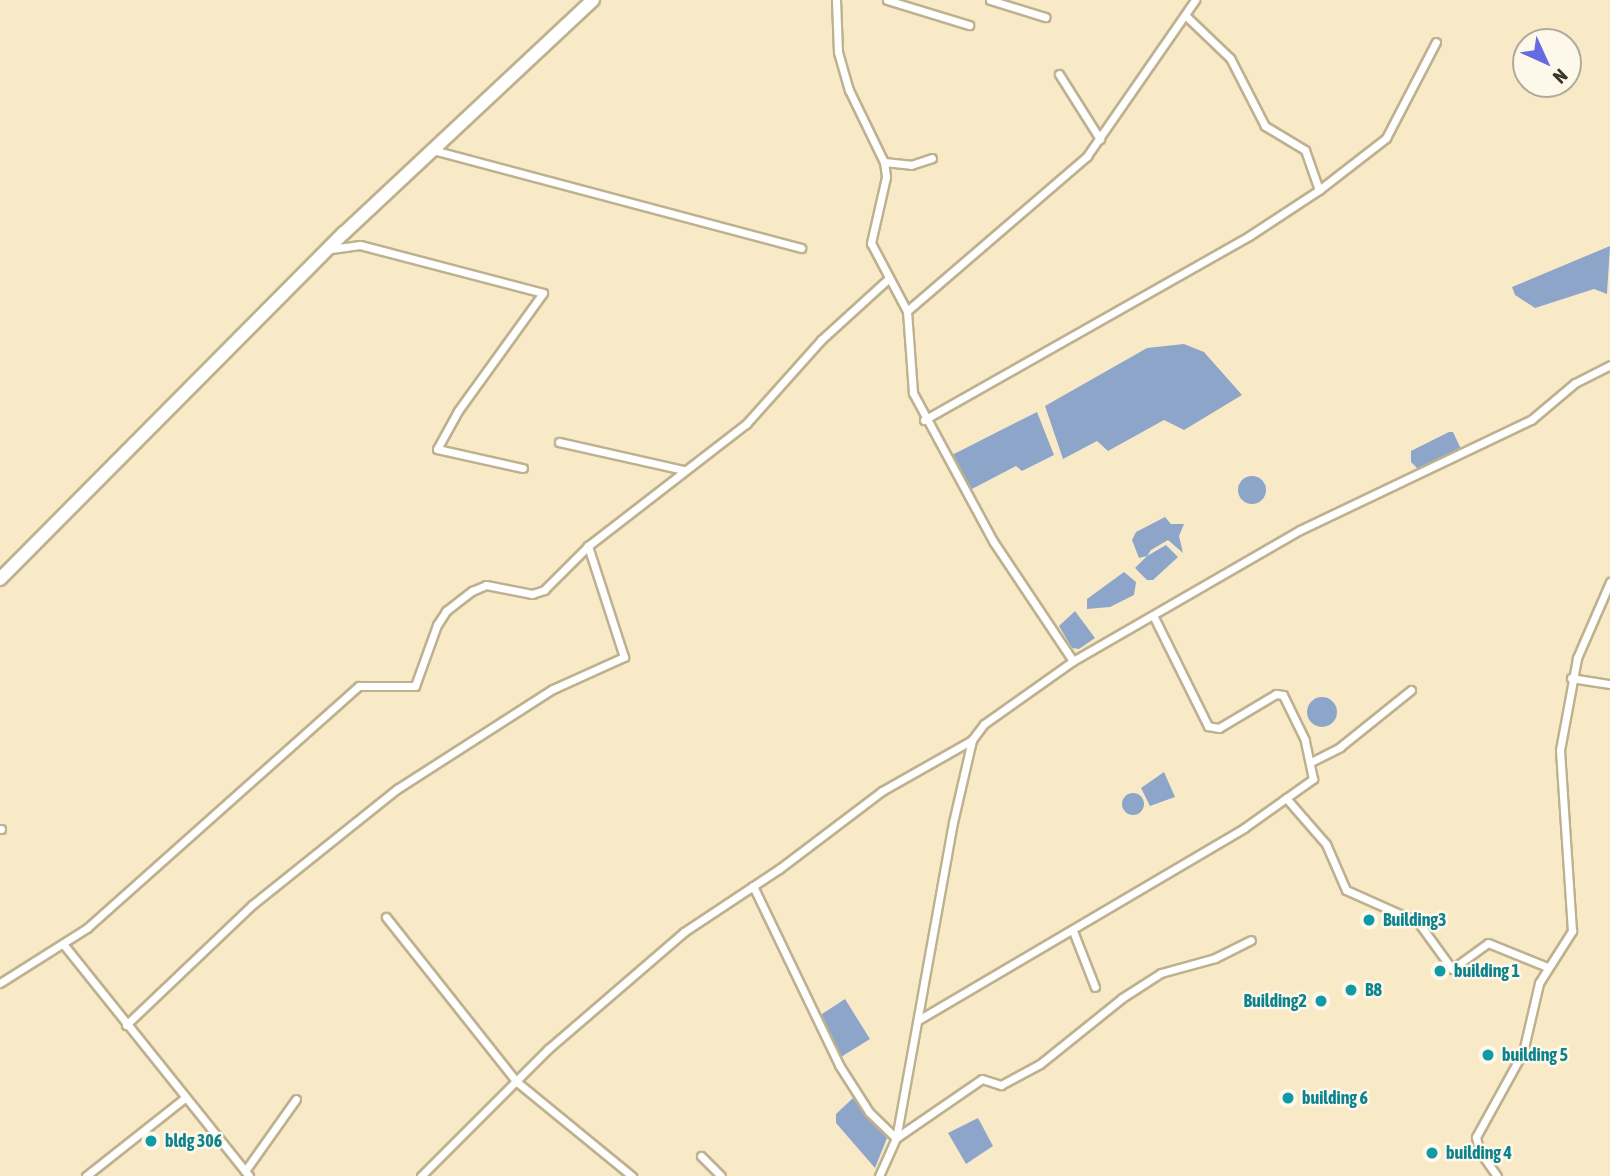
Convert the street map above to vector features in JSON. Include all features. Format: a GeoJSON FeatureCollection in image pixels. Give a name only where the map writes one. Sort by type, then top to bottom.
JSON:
{"type":"FeatureCollection","features":[{"type":"Feature","properties":{"kind":"main road"},"geometry":{"type":"LineString","coordinates":[[0,579],[327,251],[432,149],[593,0]]}},
{"type":"Feature","properties":{"kind":"street"},"geometry":{"type":"LineString","coordinates":[[836,0],[838,52],[849,90],[884,162],[886,177],[872,243],[888,279],[907,311],[909,376],[924,420],[993,541],[1073,661]]}},
{"type":"Feature","properties":{"kind":"street"},"geometry":{"type":"LineString","coordinates":[[887,0],[970,25]]}},
{"type":"Feature","properties":{"kind":"street"},"geometry":{"type":"LineString","coordinates":[[990,0],[1045,17]]}},
{"type":"Feature","properties":{"kind":"street"},"geometry":{"type":"LineString","coordinates":[[907,311],[1061,181],[1100,139],[1152,57],[1195,0]]}},
{"type":"Feature","properties":{"kind":"street"},"geometry":{"type":"LineString","coordinates":[[1185,15],[1230,58],[1265,125],[1305,150],[1319,190]]}},
{"type":"Feature","properties":{"kind":"street"},"geometry":{"type":"LineString","coordinates":[[924,420],[1248,236],[1319,190],[1386,138],[1436,42]]}},
{"type":"Feature","properties":{"kind":"street"},"geometry":{"type":"LineString","coordinates":[[1059,74],[1100,139]]}},
{"type":"Feature","properties":{"kind":"street"},"geometry":{"type":"LineString","coordinates":[[432,149],[801,248]]}},
{"type":"Feature","properties":{"kind":"street"},"geometry":{"type":"LineString","coordinates":[[884,162],[911,164],[932,158]]}},
{"type":"Feature","properties":{"kind":"street"},"geometry":{"type":"LineString","coordinates":[[327,251],[360,245],[543,293],[458,411],[438,449],[523,468]]}},
{"type":"Feature","properties":{"kind":"street"},"geometry":{"type":"LineString","coordinates":[[0,983],[64,945],[117,903],[175,845],[359,686],[368,682],[415,686],[430,637],[446,611],[486,585],[538,594],[588,545],[746,424],[821,340],[888,279]]}},
{"type":"Feature","properties":{"kind":"street"},"geometry":{"type":"LineString","coordinates":[[421,1176],[548,1049],[684,932],[753,886],[882,791],[972,740],[984,724],[1073,661],[1154,617],[1300,530],[1531,420],[1575,383],[1610,366]]}},
{"type":"Feature","properties":{"kind":"street"},"geometry":{"type":"LineString","coordinates":[[559,442],[683,470]]}},
{"type":"Feature","properties":{"kind":"street"},"geometry":{"type":"LineString","coordinates":[[126,1026],[252,905],[397,789],[553,688],[624,657],[588,545]]}},
{"type":"Feature","properties":{"kind":"street"},"geometry":{"type":"LineString","coordinates":[[1497,1176],[1479,1150],[1476,1137],[1523,1052],[1547,967],[1572,931],[1560,750],[1572,678],[1587,629],[1610,582]]}},
{"type":"Feature","properties":{"kind":"street"},"geometry":{"type":"LineString","coordinates":[[920,1019],[1073,931],[1310,783],[1314,775],[1311,762],[1283,695],[1276,694],[1219,728],[1208,726],[1154,617]]}},
{"type":"Feature","properties":{"kind":"street"},"geometry":{"type":"LineString","coordinates":[[1572,678],[1610,684]]}},
{"type":"Feature","properties":{"kind":"street"},"geometry":{"type":"LineString","coordinates":[[1311,762],[1340,747],[1411,690]]}},
{"type":"Feature","properties":{"kind":"street"},"geometry":{"type":"LineString","coordinates":[[879,1176],[896,1138],[920,1019],[945,862],[972,740]]}},
{"type":"Feature","properties":{"kind":"street"},"geometry":{"type":"LineString","coordinates":[[1286,798],[1326,844],[1346,890],[1418,922],[1452,969],[1488,943],[1547,967]]}},
{"type":"Feature","properties":{"kind":"street"},"geometry":{"type":"LineString","coordinates":[[753,886],[839,1065],[869,1112],[896,1138]]}},
{"type":"Feature","properties":{"kind":"street"},"geometry":{"type":"LineString","coordinates":[[386,917],[517,1082],[632,1176]]}},
{"type":"Feature","properties":{"kind":"street"},"geometry":{"type":"LineString","coordinates":[[1073,931],[1095,987]]}},
{"type":"Feature","properties":{"kind":"street"},"geometry":{"type":"LineString","coordinates":[[896,1138],[982,1079],[1001,1086],[1040,1063],[1122,998],[1161,974],[1215,958],[1251,940]]}},
{"type":"Feature","properties":{"kind":"street"},"geometry":{"type":"LineString","coordinates":[[64,945],[126,1026],[247,1173],[296,1099]]}},
{"type":"Feature","properties":{"kind":"street"},"geometry":{"type":"LineString","coordinates":[[86,1176],[186,1097]]}},
{"type":"Feature","properties":{"kind":"street"},"geometry":{"type":"LineString","coordinates":[[701,1156],[721,1176]]}},
{"type":"Feature","properties":{"kind":"water"},"geometry":{"type":"Polygon","coordinates":[[[1610,246],[1607,294],[1594,289],[1535,308],[1515,295],[1512,287],[1610,246]]]}},
{"type":"Feature","properties":{"kind":"water"},"geometry":{"type":"Polygon","coordinates":[[[1184,344],[1204,352],[1242,395],[1184,430],[1164,420],[1108,451],[1097,441],[1063,459],[1045,406],[1147,348],[1184,344]]]}},
{"type":"Feature","properties":{"kind":"water"},"geometry":{"type":"Polygon","coordinates":[[[1037,412],[1054,455],[1022,471],[1016,466],[970,490],[952,455],[1037,412]]]}},
{"type":"Feature","properties":{"kind":"water"},"geometry":{"type":"Polygon","coordinates":[[[1453,432],[1461,449],[1418,469],[1411,462],[1411,451],[1453,432]]]}},
{"type":"Feature","properties":{"kind":"water"},"geometry":{"type":"Polygon","coordinates":[[[1252,476],[1262,480],[1266,490],[1262,500],[1252,504],[1242,500],[1238,490],[1242,480],[1252,476]]]}},
{"type":"Feature","properties":{"kind":"water"},"geometry":{"type":"Polygon","coordinates":[[[1165,517],[1171,524],[1184,524],[1179,536],[1183,553],[1168,540],[1151,550],[1147,556],[1139,558],[1132,540],[1136,532],[1165,517]]]}},
{"type":"Feature","properties":{"kind":"water"},"geometry":{"type":"Polygon","coordinates":[[[1166,545],[1178,557],[1153,580],[1147,580],[1135,568],[1147,556],[1166,545]]]}},
{"type":"Feature","properties":{"kind":"water"},"geometry":{"type":"Polygon","coordinates":[[[1124,572],[1136,582],[1134,595],[1110,607],[1087,609],[1087,599],[1124,572]]]}},
{"type":"Feature","properties":{"kind":"water"},"geometry":{"type":"Polygon","coordinates":[[[1075,611],[1095,638],[1079,649],[1072,648],[1059,626],[1075,611]]]}},
{"type":"Feature","properties":{"kind":"water"},"geometry":{"type":"Polygon","coordinates":[[[1322,697],[1333,701],[1337,712],[1333,723],[1322,727],[1311,723],[1307,712],[1311,701],[1322,697]]]}},
{"type":"Feature","properties":{"kind":"water"},"geometry":{"type":"Polygon","coordinates":[[[1164,772],[1175,797],[1150,806],[1141,788],[1164,772]]]}},
{"type":"Feature","properties":{"kind":"water"},"geometry":{"type":"Polygon","coordinates":[[[1133,793],[1141,796],[1144,804],[1141,812],[1133,815],[1125,812],[1122,804],[1125,796],[1133,793]]]}},
{"type":"Feature","properties":{"kind":"water"},"geometry":{"type":"Polygon","coordinates":[[[845,999],[870,1039],[841,1057],[819,1016],[845,999]]]}},
{"type":"Feature","properties":{"kind":"water"},"geometry":{"type":"Polygon","coordinates":[[[853,1098],[887,1138],[875,1168],[836,1123],[836,1114],[853,1098]]]}},
{"type":"Feature","properties":{"kind":"water"},"geometry":{"type":"Polygon","coordinates":[[[978,1118],[993,1146],[966,1164],[948,1133],[978,1118]]]}},
{"type":"Feature","properties":{"kind":"place","name":"Building3"},"geometry":{"type":"Point","coordinates":[1369,920]}},
{"type":"Feature","properties":{"kind":"place","name":"building 1"},"geometry":{"type":"Point","coordinates":[1440,971]}},
{"type":"Feature","properties":{"kind":"place","name":"B8"},"geometry":{"type":"Point","coordinates":[1351,990]}},
{"type":"Feature","properties":{"kind":"place","name":"Building2"},"geometry":{"type":"Point","coordinates":[1321,1001]}},
{"type":"Feature","properties":{"kind":"place","name":"building 5"},"geometry":{"type":"Point","coordinates":[1488,1055]}},
{"type":"Feature","properties":{"kind":"place","name":"building 6"},"geometry":{"type":"Point","coordinates":[1288,1098]}},
{"type":"Feature","properties":{"kind":"place","name":"bldg 306"},"geometry":{"type":"Point","coordinates":[151,1141]}},
{"type":"Feature","properties":{"kind":"place","name":"building 4"},"geometry":{"type":"Point","coordinates":[1432,1153]}}]}
